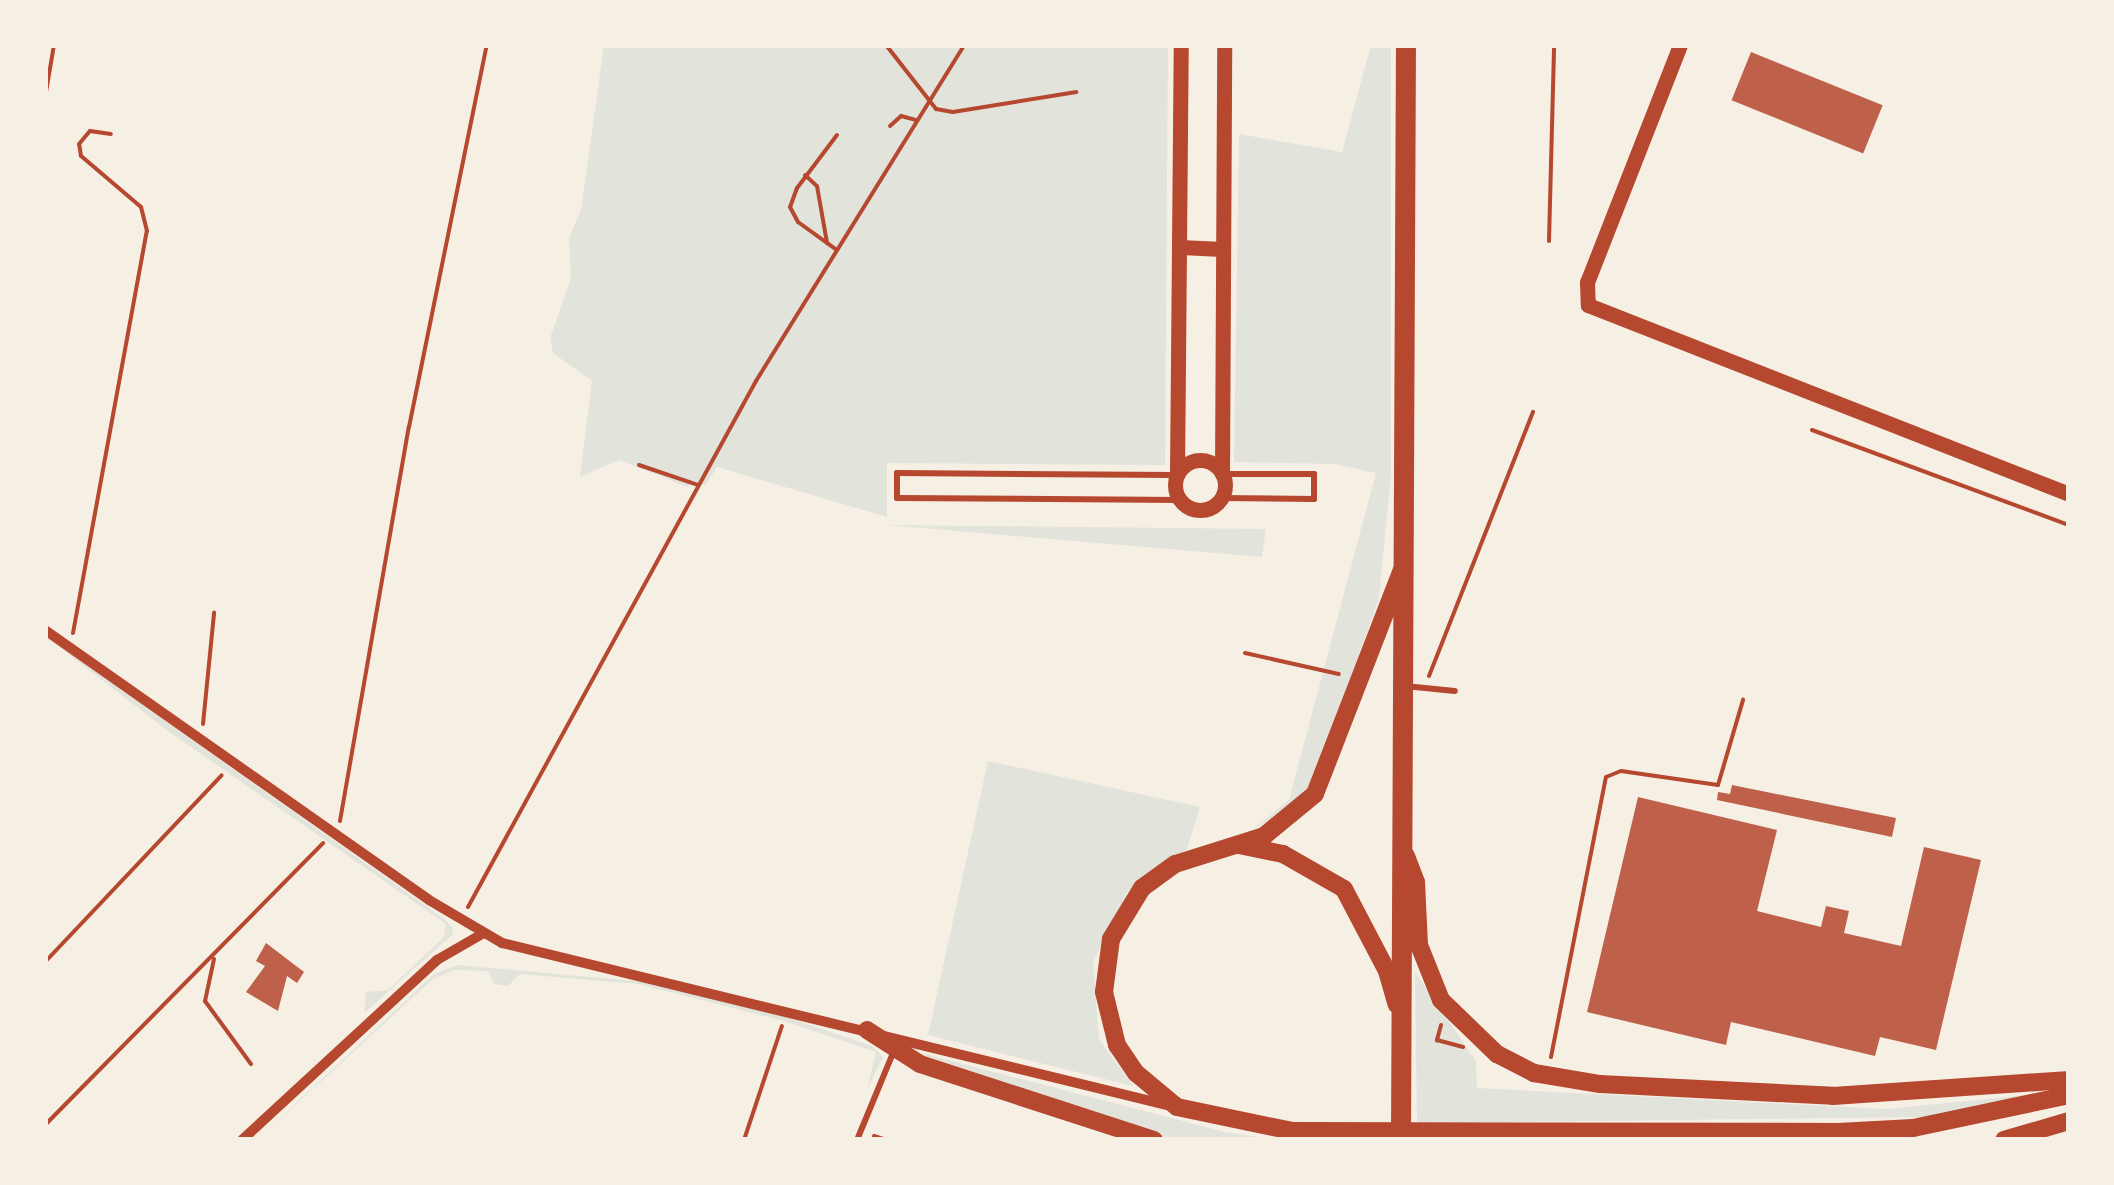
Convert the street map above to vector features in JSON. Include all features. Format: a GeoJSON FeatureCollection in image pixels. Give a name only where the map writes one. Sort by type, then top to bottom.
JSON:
{"type":"FeatureCollection","features":[{"type":"Feature","properties":{"kind":"main road"},"geometry":{"type":"LineString","coordinates":[[1401,1140],[1400,1013],[1415,686],[1402,567],[1406,45]]}},
{"type":"Feature","properties":{"kind":"main road"},"geometry":{"type":"LineString","coordinates":[[1402,567],[1315,794],[1298,813],[1239,845],[1174,864],[1142,888],[1103,966],[1106,1018],[1117,1045],[1136,1073],[1177,1107],[1292,1131],[1618,1133],[1913,1128],[2069,1095]]}},
{"type":"Feature","properties":{"kind":"main road"},"geometry":{"type":"LineString","coordinates":[[1239,845],[1283,854],[1344,889],[1387,971],[1400,1013]]}},
{"type":"Feature","properties":{"kind":"main road"},"geometry":{"type":"LineString","coordinates":[[1406,856],[1416,882],[1419,945],[1441,1000],[1497,1054],[1548,1076],[1833,1096],[2069,1080]]}},
{"type":"Feature","properties":{"kind":"main road"},"geometry":{"type":"LineString","coordinates":[[867,1030],[894,1052],[1154,1140]]}},
{"type":"Feature","properties":{"kind":"main road"},"geometry":{"type":"LineString","coordinates":[[2004,1140],[2069,1121]]}},
{"type":"Feature","properties":{"kind":"street"},"geometry":{"type":"LineString","coordinates":[[1181,45],[1176,475],[1180,500],[1201,510],[1220,498],[1222,474],[1224,45]]}},
{"type":"Feature","properties":{"kind":"street"},"geometry":{"type":"LineString","coordinates":[[1680,45],[1587,282],[1588,306],[2069,494]]}},
{"type":"Feature","properties":{"kind":"street"},"geometry":{"type":"LineString","coordinates":[[1180,248],[1222,249]]}},
{"type":"Feature","properties":{"kind":"street"},"geometry":{"type":"LineString","coordinates":[[1176,475],[1194,460],[1222,474]]}},
{"type":"Feature","properties":{"kind":"street"},"geometry":{"type":"LineString","coordinates":[[45,630],[203,744],[482,934],[566,962],[786,1010],[1177,1107]]}},
{"type":"Feature","properties":{"kind":"street"},"geometry":{"type":"LineString","coordinates":[[242,1140],[437,960],[482,934]]}},
{"type":"Feature","properties":{"kind":"lane"},"geometry":{"type":"LineString","coordinates":[[1176,475],[897,473],[896,498],[1180,500]]}},
{"type":"Feature","properties":{"kind":"lane"},"geometry":{"type":"LineString","coordinates":[[1220,498],[1314,499],[1314,474],[1222,474]]}},
{"type":"Feature","properties":{"kind":"lane"},"geometry":{"type":"LineString","coordinates":[[1415,686],[1455,691]]}},
{"type":"Feature","properties":{"kind":"lane"},"geometry":{"type":"LineString","coordinates":[[856,1140],[894,1052]]}},
{"type":"Feature","properties":{"kind":"path"},"geometry":{"type":"LineString","coordinates":[[45,98],[54,45]]}},
{"type":"Feature","properties":{"kind":"path"},"geometry":{"type":"LineString","coordinates":[[45,1124],[334,833],[347,800],[409,427],[486,45]]}},
{"type":"Feature","properties":{"kind":"path"},"geometry":{"type":"LineString","coordinates":[[886,45],[927,104],[953,112],[1076,92]]}},
{"type":"Feature","properties":{"kind":"path"},"geometry":{"type":"LineString","coordinates":[[460,920],[698,486],[964,45]]}},
{"type":"Feature","properties":{"kind":"path"},"geometry":{"type":"LineString","coordinates":[[1549,241],[1554,45]]}},
{"type":"Feature","properties":{"kind":"path"},"geometry":{"type":"LineString","coordinates":[[890,126],[901,116],[916,120]]}},
{"type":"Feature","properties":{"kind":"path"},"geometry":{"type":"LineString","coordinates":[[70,647],[147,231],[141,207],[81,156],[83,136],[111,134]]}},
{"type":"Feature","properties":{"kind":"path"},"geometry":{"type":"LineString","coordinates":[[837,135],[806,175],[790,208],[798,222],[837,250]]}},
{"type":"Feature","properties":{"kind":"path"},"geometry":{"type":"LineString","coordinates":[[806,175],[818,186],[827,242]]}},
{"type":"Feature","properties":{"kind":"path"},"geometry":{"type":"LineString","coordinates":[[1415,686],[1533,412]]}},
{"type":"Feature","properties":{"kind":"path"},"geometry":{"type":"LineString","coordinates":[[1812,430],[2069,526]]}},
{"type":"Feature","properties":{"kind":"path"},"geometry":{"type":"LineString","coordinates":[[639,465],[698,486]]}},
{"type":"Feature","properties":{"kind":"path"},"geometry":{"type":"LineString","coordinates":[[203,744],[214,613]]}},
{"type":"Feature","properties":{"kind":"path"},"geometry":{"type":"LineString","coordinates":[[1245,653],[1358,678]]}},
{"type":"Feature","properties":{"kind":"path"},"geometry":{"type":"LineString","coordinates":[[1548,1076],[1606,777],[1621,771],[1718,785],[1743,700]]}},
{"type":"Feature","properties":{"kind":"path"},"geometry":{"type":"LineString","coordinates":[[45,962],[232,764]]}},
{"type":"Feature","properties":{"kind":"path"},"geometry":{"type":"LineString","coordinates":[[216,954],[205,1001],[212,1019],[250,1064]]}},
{"type":"Feature","properties":{"kind":"path"},"geometry":{"type":"LineString","coordinates":[[744,1140],[786,1010]]}},
{"type":"Feature","properties":{"kind":"shaded area"},"geometry":{"type":"Polygon","coordinates":[[[604,45],[1168,45],[1165,465],[887,463],[887,517],[717,467],[705,486],[692,480],[688,487],[619,460],[580,477],[592,381],[553,353],[550,338],[571,278],[569,238],[581,210],[604,45]]]}},
{"type":"Feature","properties":{"kind":"shaded area"},"geometry":{"type":"Polygon","coordinates":[[[1371,45],[1391,45],[1391,475],[1379,598],[1315,779],[1301,799],[1250,832],[1289,800],[1376,473],[1335,464],[1234,462],[1239,134],[1342,152],[1371,45]]]}},
{"type":"Feature","properties":{"kind":"shaded area"},"geometry":{"type":"Polygon","coordinates":[[[887,525],[1266,529],[1262,557],[887,525]]]}},
{"type":"Feature","properties":{"kind":"shaded area"},"geometry":{"type":"Polygon","coordinates":[[[45,636],[443,918],[453,928],[452,935],[364,1013],[366,992],[388,990],[444,937],[446,924],[168,731],[45,636]]]}},
{"type":"Feature","properties":{"kind":"shaded area"},"geometry":{"type":"Polygon","coordinates":[[[988,761],[1200,807],[1187,849],[1128,891],[1093,962],[1099,1039],[1133,1086],[928,1035],[988,761]]]}},
{"type":"Feature","properties":{"kind":"shaded area"},"geometry":{"type":"Polygon","coordinates":[[[458,965],[656,983],[792,1019],[872,1046],[883,1057],[867,1090],[876,1052],[784,1021],[639,984],[520,974],[508,986],[494,984],[488,971],[454,970],[433,979],[257,1140],[434,974],[458,965]]]}},
{"type":"Feature","properties":{"kind":"shaded area"},"geometry":{"type":"Polygon","coordinates":[[[1415,972],[1476,1061],[1477,1088],[1886,1109],[2047,1093],[1928,1117],[1417,1123],[1415,972]]]}},
{"type":"Feature","properties":{"kind":"shaded area"},"geometry":{"type":"Polygon","coordinates":[[[906,1049],[1225,1132],[1276,1140],[1174,1140],[906,1049]]]}},
{"type":"Feature","properties":{"kind":"building"},"geometry":{"type":"Polygon","coordinates":[[[1751,52],[1883,105],[1863,153],[1732,100],[1751,52]]]}},
{"type":"Feature","properties":{"kind":"building"},"geometry":{"type":"Polygon","coordinates":[[[1732,785],[1896,818],[1892,837],[1717,800],[1718,792],[1730,794],[1732,785]]]}},
{"type":"Feature","properties":{"kind":"building"},"geometry":{"type":"Polygon","coordinates":[[[1638,797],[1777,830],[1757,911],[1821,927],[1826,906],[1849,911],[1844,933],[1901,946],[1924,847],[1981,860],[1936,1050],[1880,1037],[1875,1056],[1731,1022],[1726,1045],[1587,1012],[1638,797]]]}},
{"type":"Feature","properties":{"kind":"building"},"geometry":{"type":"Polygon","coordinates":[[[266,943],[304,972],[297,983],[287,976],[278,1011],[246,992],[265,966],[256,961],[266,943]]]}}]}
